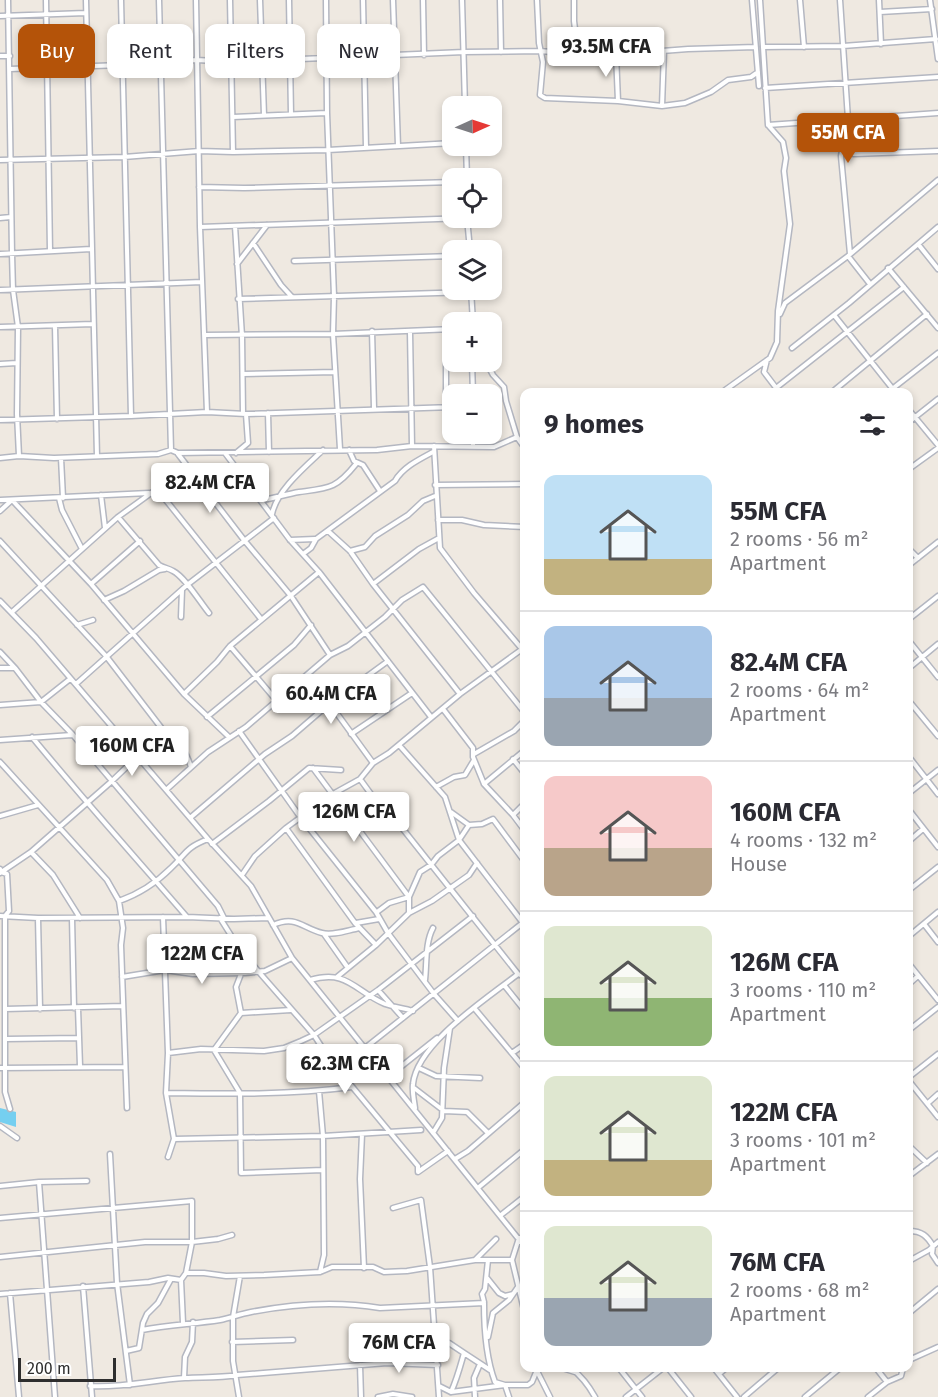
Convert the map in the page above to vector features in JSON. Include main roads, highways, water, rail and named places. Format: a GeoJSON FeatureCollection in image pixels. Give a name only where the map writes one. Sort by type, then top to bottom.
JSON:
{"type":"FeatureCollection","features":[{"type":"Feature","properties":{"kind":"water"},"geometry":{"type":"Polygon","coordinates":[[[0,1108],[16,1112],[16,1127],[0,1122],[0,1108]]]}}]}
